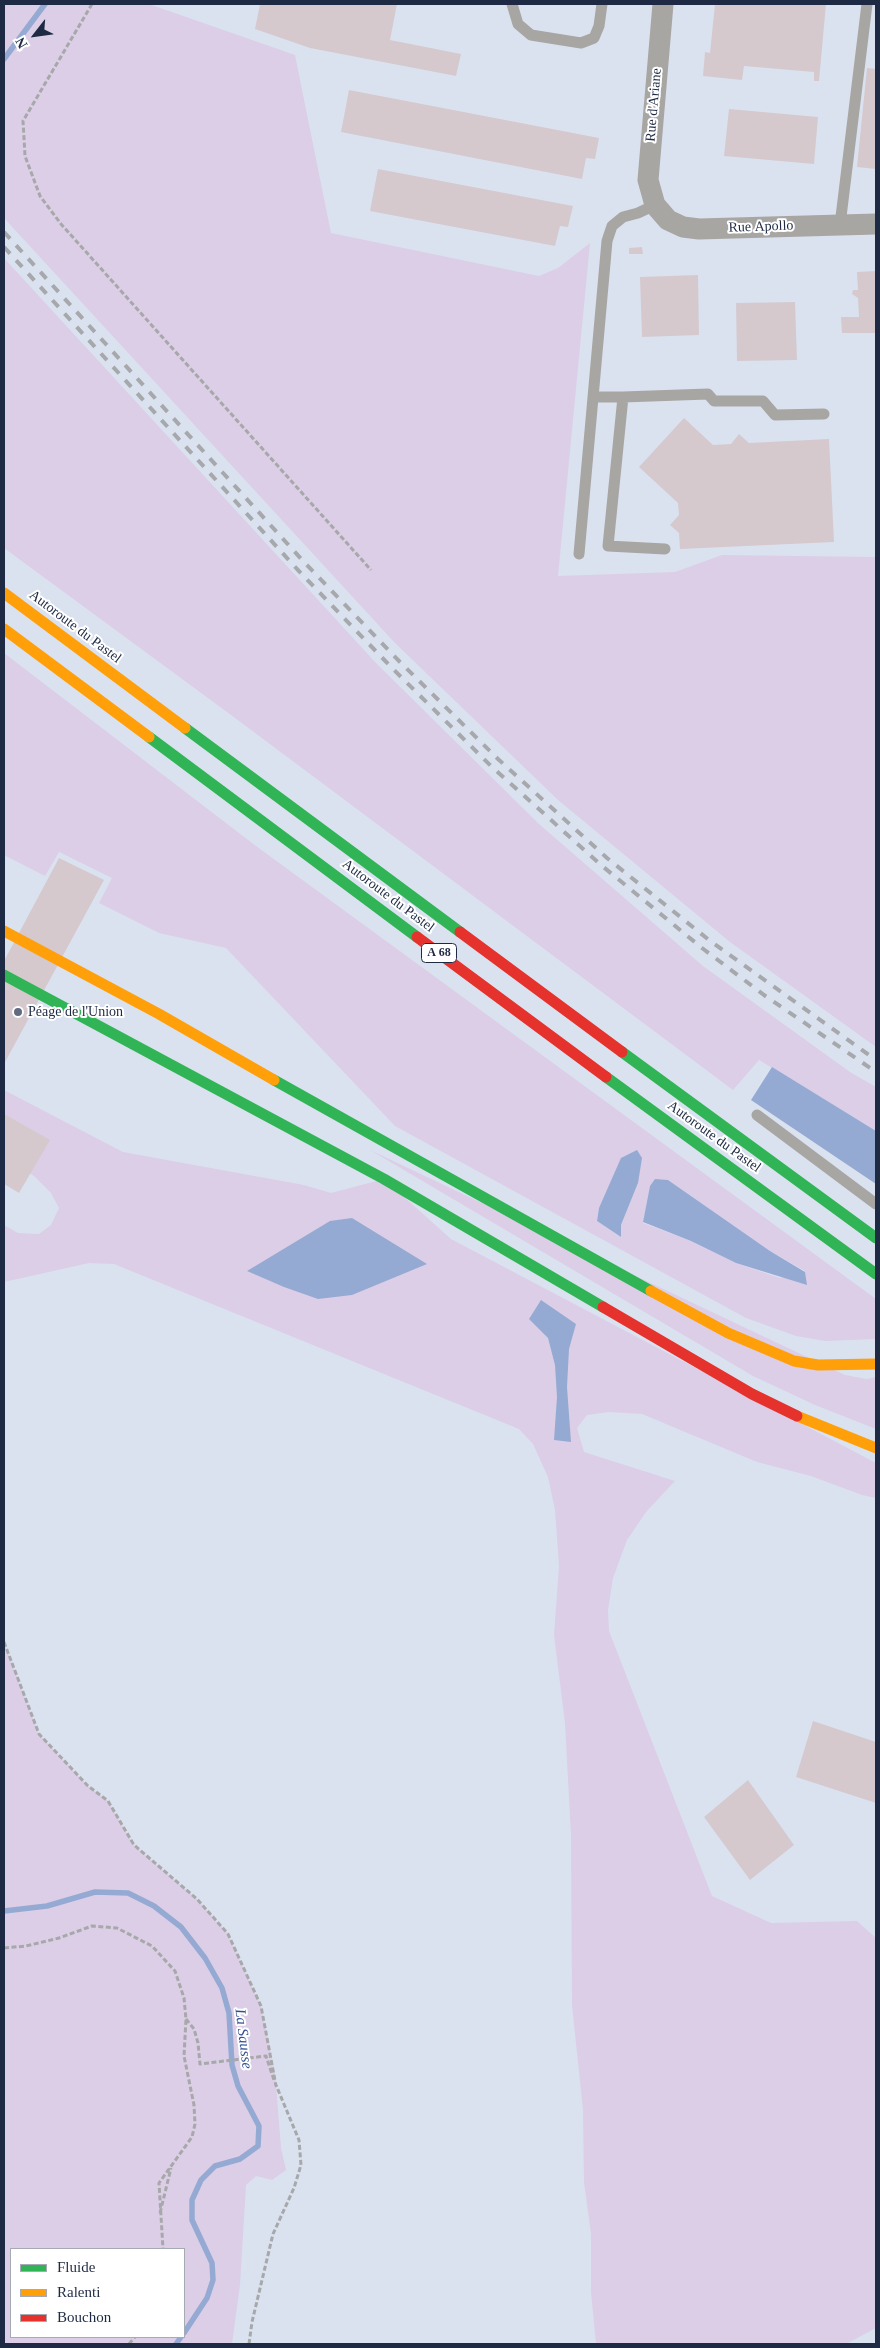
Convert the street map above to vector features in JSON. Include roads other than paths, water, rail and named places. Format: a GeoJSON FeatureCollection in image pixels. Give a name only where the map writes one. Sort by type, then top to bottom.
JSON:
{"type":"FeatureCollection","features":[{"type":"Feature","properties":{"kind":"highway","name":"Autoroute du Pastel"},"geometry":{"type":"LineString","coordinates":[[4,593],[576,1019],[876,1238]]}},
{"type":"Feature","properties":{"kind":"highway","name":"Autoroute du Pastel"},"geometry":{"type":"LineString","coordinates":[[4,629],[588,1063],[876,1274]]}},
{"type":"Feature","properties":{"kind":"highway"},"geometry":{"type":"LineString","coordinates":[[4,930],[159,1014],[380,1141],[728,1333],[794,1361],[818,1365],[876,1364]]}},
{"type":"Feature","properties":{"kind":"highway"},"geometry":{"type":"LineString","coordinates":[[4,975],[384,1178],[752,1394],[808,1422],[876,1448]]}},
{"type":"Feature","properties":{"kind":"street","name":"Rue d'Ariane"},"geometry":{"type":"LineString","coordinates":[[655,205],[648,180],[663,4]]}},
{"type":"Feature","properties":{"kind":"street","name":"Rue Apollo"},"geometry":{"type":"LineString","coordinates":[[655,205],[668,220],[683,227],[698,229],[876,224]]}},
{"type":"Feature","properties":{"kind":"lane"},"geometry":{"type":"LineString","coordinates":[[512,4],[518,24],[531,35],[581,43],[594,38],[600,26],[602,4]]}},
{"type":"Feature","properties":{"kind":"lane"},"geometry":{"type":"LineString","coordinates":[[840,225],[867,4]]}},
{"type":"Feature","properties":{"kind":"lane"},"geometry":{"type":"LineString","coordinates":[[579,554],[607,241],[612,226],[624,218],[638,214],[655,205]]}},
{"type":"Feature","properties":{"kind":"lane"},"geometry":{"type":"LineString","coordinates":[[594,397],[708,394],[714,400],[763,401],[776,415],[824,414]]}},
{"type":"Feature","properties":{"kind":"lane"},"geometry":{"type":"LineString","coordinates":[[623,397],[608,546],[665,549]]}},
{"type":"Feature","properties":{"kind":"lane"},"geometry":{"type":"LineString","coordinates":[[757,1115],[876,1204]]}},
{"type":"Feature","properties":{"kind":"water"},"geometry":{"type":"Polygon","coordinates":[[[772,1067],[876,1131],[876,1184],[751,1100],[772,1067]]]}},
{"type":"Feature","properties":{"kind":"water"},"geometry":{"type":"Polygon","coordinates":[[[637,1150],[642,1158],[638,1183],[621,1225],[621,1237],[597,1221],[599,1208],[621,1158],[637,1150]]]}},
{"type":"Feature","properties":{"kind":"water"},"geometry":{"type":"Polygon","coordinates":[[[655,1179],[668,1180],[770,1251],[805,1272],[807,1285],[736,1263],[691,1241],[643,1222],[650,1186],[655,1179]]]}},
{"type":"Feature","properties":{"kind":"water"},"geometry":{"type":"Polygon","coordinates":[[[352,1218],[427,1264],[352,1295],[318,1299],[247,1271],[330,1221],[352,1218]]]}},
{"type":"Feature","properties":{"kind":"water"},"geometry":{"type":"Polygon","coordinates":[[[541,1300],[576,1324],[569,1349],[567,1387],[571,1442],[554,1440],[557,1397],[555,1365],[548,1338],[529,1319],[541,1300]]]}},
{"type":"Feature","properties":{"kind":"waterway"},"geometry":{"type":"LineString","coordinates":[[4,59],[45,4]]}},
{"type":"Feature","properties":{"kind":"waterway","name":"La Sausse"},"geometry":{"type":"LineString","coordinates":[[4,1911],[47,1906],[95,1892],[128,1893],[154,1906],[181,1927],[205,1958],[222,1988],[229,2013],[232,2065],[238,2086],[259,2126],[258,2146],[240,2159],[215,2166],[201,2180],[192,2200],[192,2220],[212,2263],[213,2280],[207,2298],[185,2331]]}},
{"type":"Feature","properties":{"kind":"waterway","name":"La Sausse"},"geometry":{"type":"LineString","coordinates":[[176,2344],[180,2338]]}},
{"type":"Feature","properties":{"kind":"railway"},"geometry":{"type":"LineString","coordinates":[[4,232],[304,562],[400,662],[498,759],[607,858],[709,940],[876,1060]]}},
{"type":"Feature","properties":{"kind":"railway"},"geometry":{"type":"LineString","coordinates":[[4,247],[297,569],[392,668],[491,766],[601,865],[702,948],[764,995],[876,1072]]}},
{"type":"Feature","properties":{"kind":"place","name":"Péage de l'Union"},"geometry":{"type":"Point","coordinates":[18,1012]}}]}
